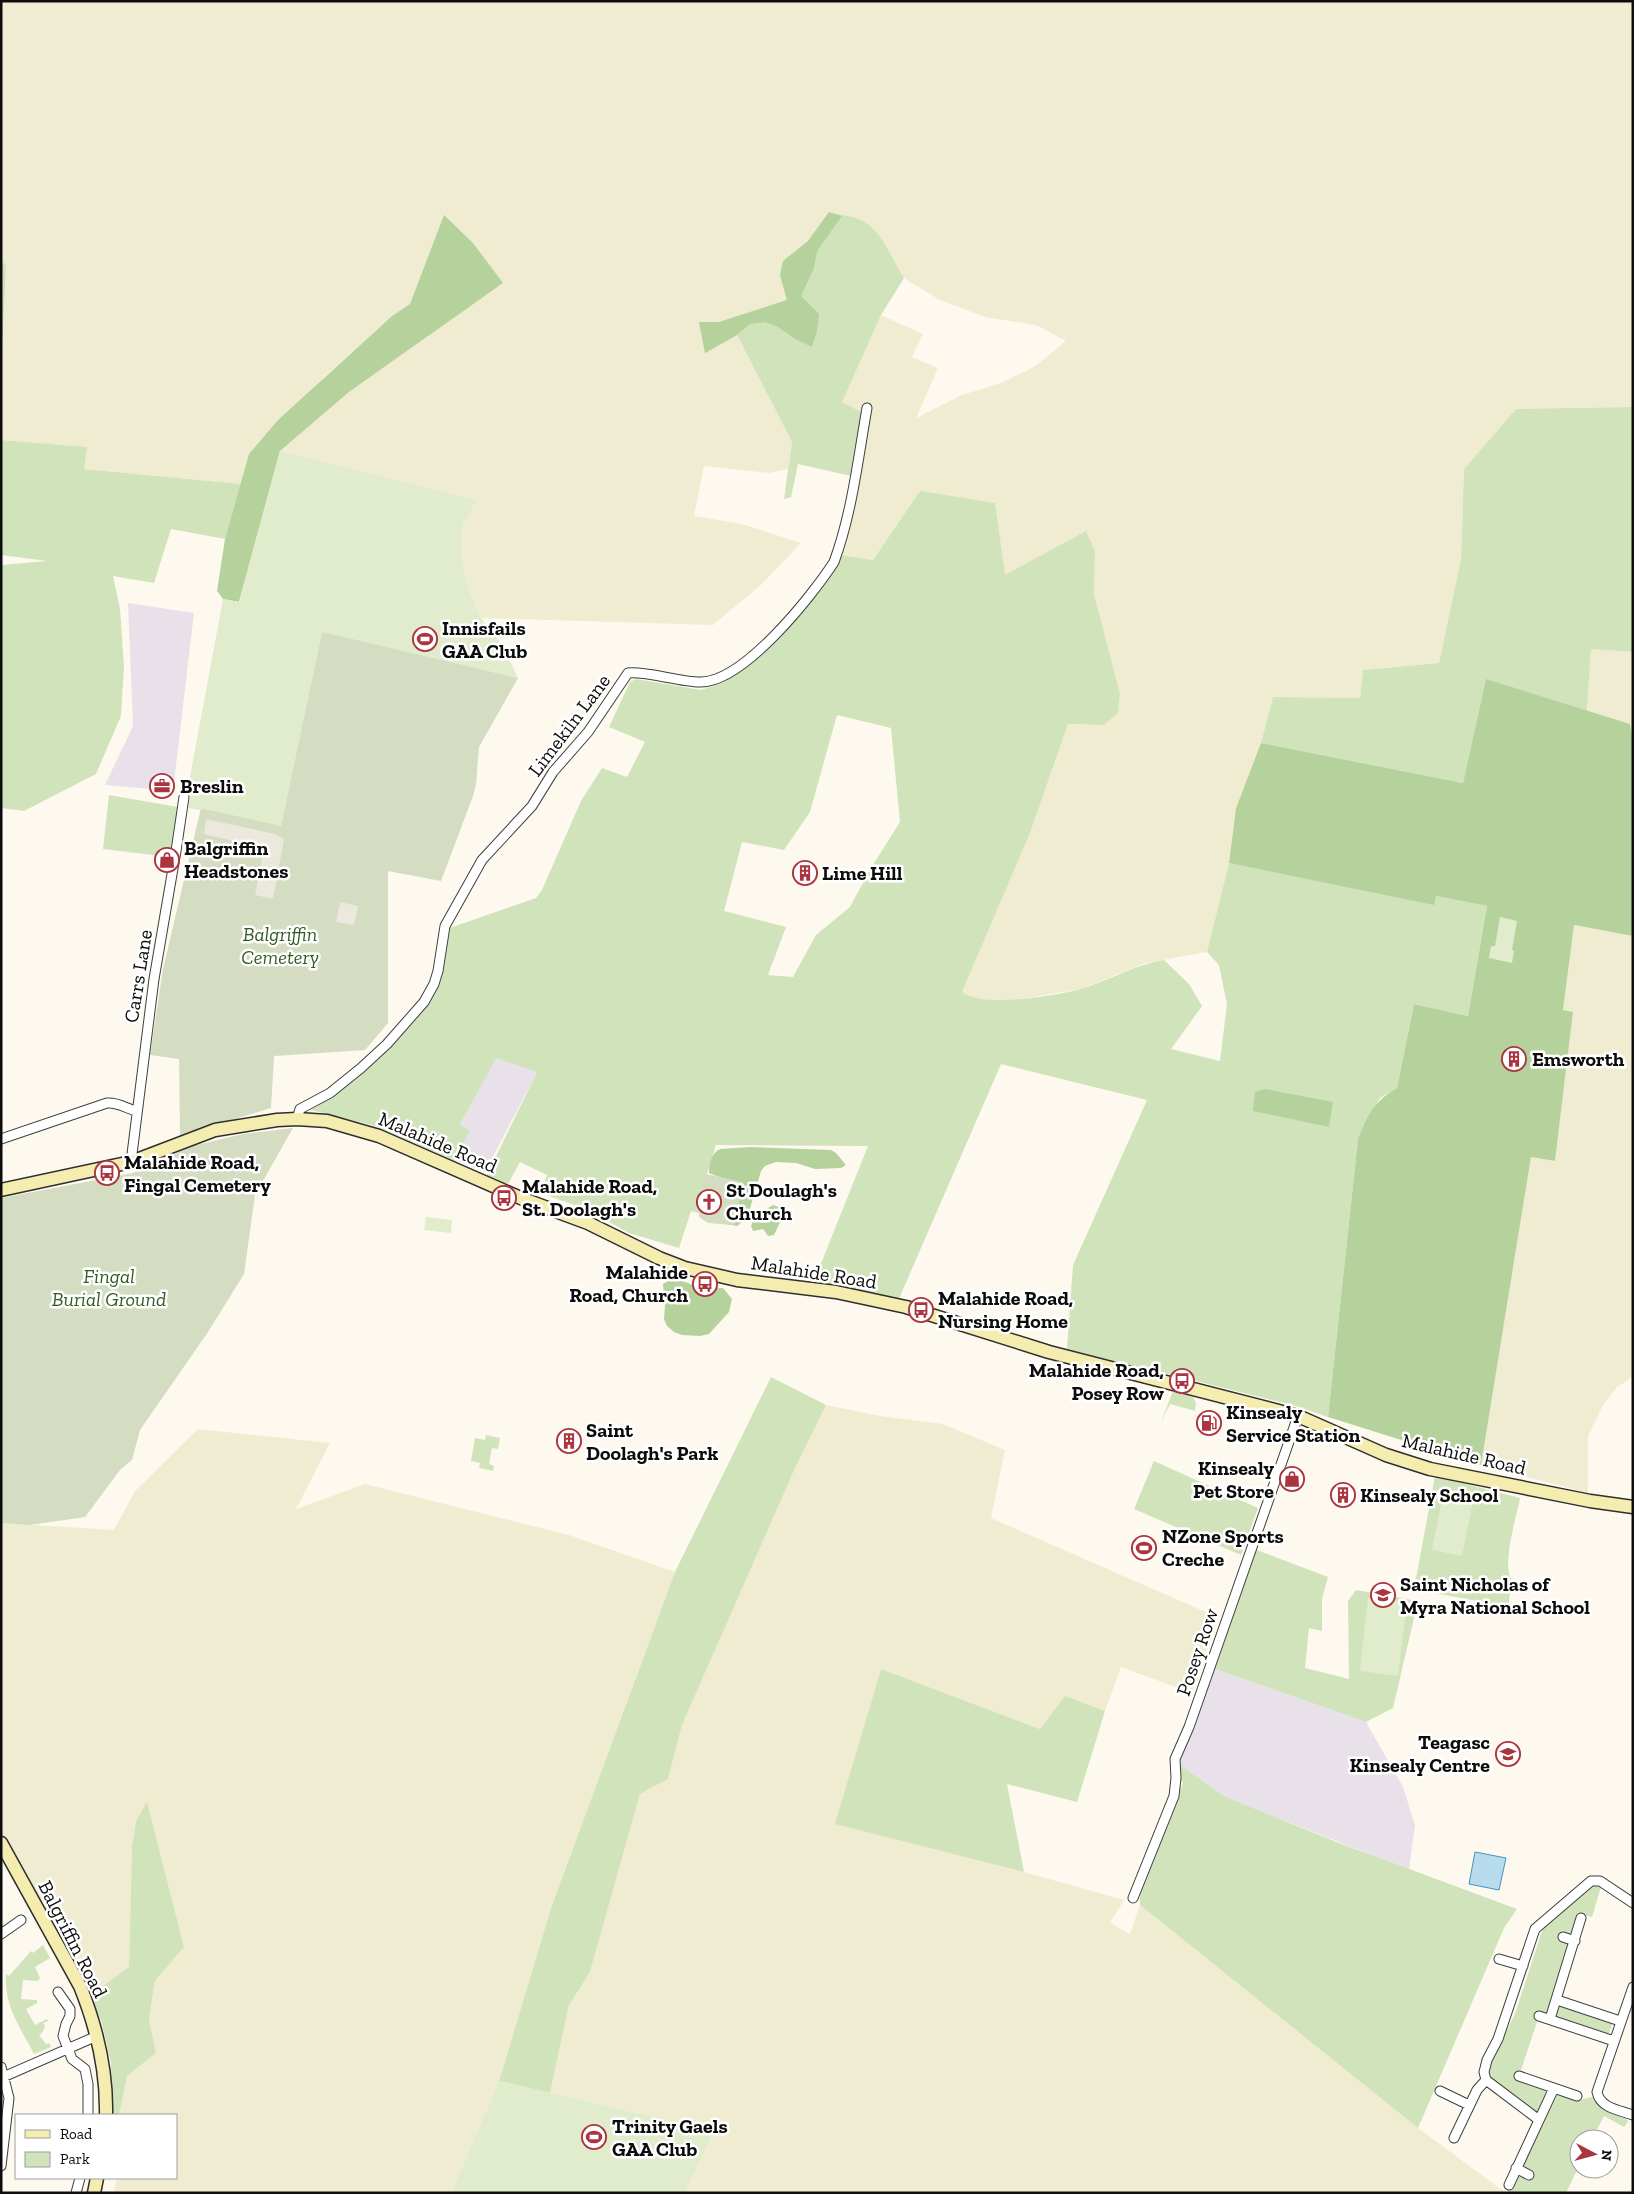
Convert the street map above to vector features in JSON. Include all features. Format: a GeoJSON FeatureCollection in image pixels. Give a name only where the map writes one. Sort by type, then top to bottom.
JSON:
{"type":"FeatureCollection","features":[{"type":"Feature","properties":{"kind":"main road","name":"Malahide Road"},"geometry":{"type":"LineString","coordinates":[[1,1190],[131,1162],[215,1130],[258,1122],[297,1119],[327,1121],[379,1136],[523,1199],[588,1223],[659,1258],[685,1268],[745,1281],[836,1292],[906,1307],[1050,1352],[1298,1416],[1386,1455],[1430,1469],[1591,1501],[1633,1507]]}},
{"type":"Feature","properties":{"kind":"main road","name":"Balgriffin Road"},"geometry":{"type":"LineString","coordinates":[[1,1843],[80,1986],[97,2036],[104,2068],[106,2114]]}},
{"type":"Feature","properties":{"kind":"main road"},"geometry":{"type":"LineString","coordinates":[[94,2193],[97,2179]]}},
{"type":"Feature","properties":{"kind":"street","name":"Limekiln Lane"},"geometry":{"type":"LineString","coordinates":[[297,1119],[300,1109],[330,1093],[361,1068],[387,1044],[424,1002],[434,984],[438,971],[445,926],[482,860],[532,806],[553,772],[588,732],[628,673],[636,672],[665,678],[701,682],[710,681],[722,677],[756,654],[773,639],[834,562],[850,499],[868,408]]}},
{"type":"Feature","properties":{"kind":"street","name":"Carrs Lane"},"geometry":{"type":"LineString","coordinates":[[131,1162],[154,979],[184,797]]}},
{"type":"Feature","properties":{"kind":"street"},"geometry":{"type":"LineString","coordinates":[[1,1138],[107,1103],[119,1103],[127,1109],[137,1111]]}},
{"type":"Feature","properties":{"kind":"street","name":"Posey Row"},"geometry":{"type":"LineString","coordinates":[[1133,1898],[1174,1796],[1176,1778],[1175,1759],[1189,1727],[1298,1416]]}},
{"type":"Feature","properties":{"kind":"street"},"geometry":{"type":"LineString","coordinates":[[1539,2120],[1486,2080],[1484,2072],[1486,2060],[1498,2039],[1535,1929],[1591,1881],[1600,1881],[1633,1903]]}},
{"type":"Feature","properties":{"kind":"street"},"geometry":{"type":"LineString","coordinates":[[1550,2019],[1581,1918]]}},
{"type":"Feature","properties":{"kind":"street"},"geometry":{"type":"LineString","coordinates":[[1,1934],[21,1920]]}},
{"type":"Feature","properties":{"kind":"street"},"geometry":{"type":"LineString","coordinates":[[1563,1937],[1575,1941]]}},
{"type":"Feature","properties":{"kind":"street"},"geometry":{"type":"LineString","coordinates":[[1498,1959],[1523,1966]]}},
{"type":"Feature","properties":{"kind":"street"},"geometry":{"type":"LineString","coordinates":[[1633,1987],[1598,2085],[1598,2097],[1604,2104],[1633,2115]]}},
{"type":"Feature","properties":{"kind":"street"},"geometry":{"type":"LineString","coordinates":[[58,1992],[70,2009],[70,2016],[63,2036],[72,2059],[81,2064],[85,2069],[88,2084],[88,2114]]}},
{"type":"Feature","properties":{"kind":"street"},"geometry":{"type":"LineString","coordinates":[[1557,2000],[1620,2021]]}},
{"type":"Feature","properties":{"kind":"street"},"geometry":{"type":"LineString","coordinates":[[1539,2016],[1614,2040]]}},
{"type":"Feature","properties":{"kind":"street"},"geometry":{"type":"LineString","coordinates":[[3,2077],[97,2036]]}},
{"type":"Feature","properties":{"kind":"street"},"geometry":{"type":"LineString","coordinates":[[1,2067],[9,2106],[1,2166]]}},
{"type":"Feature","properties":{"kind":"street"},"geometry":{"type":"LineString","coordinates":[[1520,2076],[1577,2096]]}},
{"type":"Feature","properties":{"kind":"street"},"geometry":{"type":"LineString","coordinates":[[1454,2138],[1477,2090],[1486,2080]]}},
{"type":"Feature","properties":{"kind":"street"},"geometry":{"type":"LineString","coordinates":[[1509,2184],[1554,2088]]}},
{"type":"Feature","properties":{"kind":"street"},"geometry":{"type":"LineString","coordinates":[[1440,2092],[1469,2105]]}},
{"type":"Feature","properties":{"kind":"street"},"geometry":{"type":"LineString","coordinates":[[1516,2168],[1529,2175]]}},
{"type":"Feature","properties":{"kind":"street"},"geometry":{"type":"LineString","coordinates":[[76,2193],[80,2179]]}},
{"type":"Feature","properties":{"kind":"shaded area"},"geometry":{"type":"Polygon","coordinates":[[[1,1],[1633,1],[1633,407],[1516,409],[1464,469],[1461,559],[1439,663],[1363,670],[1360,698],[1273,697],[1261,743],[1236,808],[1229,863],[1207,952],[1146,963],[1080,989],[1009,1001],[969,998],[962,992],[1030,833],[1068,724],[1104,725],[1118,713],[1119,694],[1094,594],[1095,551],[1085,532],[1005,576],[920,491],[873,560],[840,555],[836,552],[863,414],[841,402],[881,315],[923,334],[912,357],[938,368],[916,418],[962,395],[1001,383],[1034,367],[1066,341],[1036,325],[985,317],[938,299],[904,278],[884,243],[856,218],[829,212],[808,241],[783,261],[780,275],[788,300],[719,322],[699,323],[737,335],[792,442],[788,469],[769,473],[704,466],[694,516],[742,524],[801,543],[762,584],[713,625],[481,618],[467,585],[461,554],[463,525],[475,500],[280,451],[349,392],[430,335],[445,215],[410,304],[392,316],[325,376],[249,454],[241,484],[84,469],[86,447],[1,440],[1,375],[6,266],[1,259],[1,1]]]}},
{"type":"Feature","properties":{"kind":"shaded area"},"geometry":{"type":"Polygon","coordinates":[[[128,603],[194,613],[173,791],[105,785],[133,726],[128,603]]]}},
{"type":"Feature","properties":{"kind":"shaded area"},"geometry":{"type":"Polygon","coordinates":[[[1591,649],[1633,652],[1633,743],[1630,724],[1587,711],[1591,649]]]}},
{"type":"Feature","properties":{"kind":"shaded area"},"geometry":{"type":"Polygon","coordinates":[[[206,819],[275,834],[284,839],[273,899],[255,895],[264,848],[204,834],[206,819]]]}},
{"type":"Feature","properties":{"kind":"shaded area"},"geometry":{"type":"Polygon","coordinates":[[[340,902],[358,906],[354,925],[336,922],[340,902]]]}},
{"type":"Feature","properties":{"kind":"shaded area"},"geometry":{"type":"Polygon","coordinates":[[[1574,925],[1633,936],[1633,1375],[1617,1387],[1603,1405],[1588,1436],[1588,1493],[1481,1465],[1531,1157],[1555,1161],[1573,1012],[1563,1010],[1574,925]]]}},
{"type":"Feature","properties":{"kind":"shaded area"},"geometry":{"type":"Polygon","coordinates":[[[496,1056],[537,1072],[485,1172],[454,1160],[469,1130],[460,1126],[496,1056]]]}},
{"type":"Feature","properties":{"kind":"shaded area"},"geometry":{"type":"Polygon","coordinates":[[[826,1405],[880,1416],[943,1424],[1005,1450],[991,1518],[1217,1617],[1192,1693],[1121,1667],[1105,1711],[1065,1697],[1040,1729],[881,1669],[836,1824],[1024,1872],[1124,1900],[1110,1923],[1130,1934],[1140,1905],[1418,2128],[1506,2193],[685,2193],[714,2131],[550,2093],[569,2005],[590,1972],[640,1794],[668,1779],[682,1725],[796,1466],[826,1405]]]}},
{"type":"Feature","properties":{"kind":"shaded area"},"geometry":{"type":"Polygon","coordinates":[[[198,1429],[330,1443],[296,1509],[365,1484],[569,1535],[675,1572],[551,1908],[499,2081],[451,2193],[114,2193],[117,2179],[178,2179],[178,2114],[119,2114],[127,2076],[156,2053],[149,2019],[155,1981],[184,1947],[147,1803],[136,1821],[132,1846],[129,1967],[96,1991],[82,1988],[1,1839],[1,1523],[114,1530],[135,1491],[198,1429]]]}},
{"type":"Feature","properties":{"kind":"shaded area"},"geometry":{"type":"Polygon","coordinates":[[[1212,1668],[1366,1722],[1403,1787],[1415,1825],[1409,1870],[1224,1796],[1176,1762],[1212,1668]]]}},
{"type":"Feature","properties":{"kind":"green space"},"geometry":{"type":"Polygon","coordinates":[[[829,212],[856,218],[872,228],[879,235],[904,278],[881,315],[842,402],[863,413],[851,476],[798,464],[791,497],[784,499],[792,442],[737,335],[705,353],[699,322],[719,322],[787,300],[780,275],[783,261],[808,241],[829,212]]]}},
{"type":"Feature","properties":{"kind":"green space"},"geometry":{"type":"Polygon","coordinates":[[[829,212],[842,216],[817,251],[814,268],[801,296],[819,314],[817,331],[812,347],[795,339],[778,327],[765,322],[750,324],[737,335],[705,353],[699,322],[719,322],[787,300],[780,275],[783,261],[808,241],[829,212]]]}},
{"type":"Feature","properties":{"kind":"green space"},"geometry":{"type":"Polygon","coordinates":[[[444,215],[473,243],[503,283],[349,392],[280,451],[239,602],[223,599],[217,591],[225,539],[249,454],[278,420],[392,316],[410,304],[444,215]]]}},
{"type":"Feature","properties":{"kind":"green space"},"geometry":{"type":"Polygon","coordinates":[[[1,259],[6,266],[1,375],[1,259]]]}},
{"type":"Feature","properties":{"kind":"green space"},"geometry":{"type":"Polygon","coordinates":[[[1633,407],[1633,652],[1591,649],[1587,711],[1486,680],[1463,783],[1261,743],[1273,697],[1360,698],[1363,670],[1439,663],[1461,559],[1464,469],[1516,409],[1633,407]]]}},
{"type":"Feature","properties":{"kind":"green space"},"geometry":{"type":"Polygon","coordinates":[[[1,440],[87,447],[84,469],[241,484],[225,539],[171,529],[154,583],[113,576],[120,609],[124,667],[121,716],[96,774],[24,811],[1,808],[1,565],[47,561],[1,555],[1,440]]]}},
{"type":"Feature","properties":{"kind":"green space","name":"Innisfails GAA Club"},"geometry":{"type":"Polygon","coordinates":[[[280,451],[476,500],[463,525],[461,554],[467,585],[481,618],[503,646],[518,678],[322,632],[281,826],[201,808],[200,810],[188,808],[191,794],[187,793],[223,599],[239,602],[280,451]]]}},
{"type":"Feature","properties":{"kind":"green space"},"geometry":{"type":"Polygon","coordinates":[[[920,491],[995,503],[1005,575],[1086,531],[1095,551],[1094,594],[1120,694],[1118,713],[1104,725],[1068,724],[1030,833],[962,992],[971,997],[1001,1000],[1054,995],[1080,989],[1153,962],[1164,960],[1189,984],[1202,1006],[1171,1049],[1220,1061],[1227,1004],[1219,965],[1207,952],[1229,863],[1434,904],[1436,896],[1487,906],[1468,1016],[1414,1004],[1397,1088],[1380,1098],[1358,1139],[1328,1417],[1296,1406],[1067,1349],[1073,1265],[1147,1100],[1001,1064],[898,1301],[812,1286],[868,1146],[716,1145],[695,1212],[691,1211],[679,1248],[629,1233],[588,1210],[549,1196],[542,1189],[547,1175],[520,1162],[508,1184],[486,1177],[537,1072],[496,1058],[460,1125],[470,1130],[455,1161],[372,1125],[311,1110],[348,1084],[364,1069],[379,1054],[436,986],[441,972],[450,928],[536,898],[542,890],[581,801],[602,768],[627,777],[645,742],[609,727],[630,682],[636,679],[701,690],[723,683],[749,665],[776,641],[829,578],[840,555],[873,560],[920,491]],[[837,715],[810,812],[784,850],[742,842],[724,911],[786,927],[768,975],[793,977],[816,935],[850,907],[871,868],[900,822],[891,728],[837,715]]]}},
{"type":"Feature","properties":{"kind":"green space","name":"Balgriffin Cemetery"},"geometry":{"type":"Polygon","coordinates":[[[322,631],[518,678],[479,747],[476,784],[473,796],[441,881],[388,871],[388,1023],[365,1050],[274,1056],[271,1108],[180,1136],[179,1059],[150,1055],[163,969],[201,808],[281,825],[322,631]]]}},
{"type":"Feature","properties":{"kind":"green space"},"geometry":{"type":"Polygon","coordinates":[[[1486,679],[1630,724],[1633,743],[1633,936],[1574,925],[1563,1010],[1573,1012],[1555,1161],[1531,1157],[1481,1465],[1328,1417],[1358,1139],[1372,1110],[1382,1098],[1397,1088],[1414,1004],[1468,1016],[1487,906],[1436,896],[1434,905],[1229,863],[1236,808],[1261,743],[1463,783],[1486,679]]]}},
{"type":"Feature","properties":{"kind":"green space"},"geometry":{"type":"Polygon","coordinates":[[[109,795],[178,807],[170,857],[103,849],[109,795]]]}},
{"type":"Feature","properties":{"kind":"green space"},"geometry":{"type":"Polygon","coordinates":[[[1500,917],[1517,921],[1512,950],[1514,951],[1512,963],[1489,958],[1491,946],[1495,946],[1500,917]]]}},
{"type":"Feature","properties":{"kind":"green space"},"geometry":{"type":"Polygon","coordinates":[[[1265,1089],[1333,1102],[1329,1127],[1253,1111],[1255,1092],[1265,1089]]]}},
{"type":"Feature","properties":{"kind":"green space","name":"Fingal Burial Ground"},"geometry":{"type":"Polygon","coordinates":[[[293,1128],[255,1195],[244,1274],[208,1332],[140,1430],[132,1460],[120,1470],[85,1517],[30,1525],[1,1523],[1,1198],[133,1173],[193,1146],[243,1134],[293,1128]]]}},
{"type":"Feature","properties":{"kind":"green space"},"geometry":{"type":"Polygon","coordinates":[[[750,1147],[831,1150],[846,1165],[841,1168],[815,1169],[796,1163],[776,1162],[765,1166],[761,1171],[745,1220],[737,1226],[725,1224],[723,1218],[736,1212],[740,1206],[732,1195],[730,1181],[709,1173],[711,1159],[714,1153],[720,1149],[750,1147]]]}},
{"type":"Feature","properties":{"kind":"green space"},"geometry":{"type":"Polygon","coordinates":[[[706,1174],[743,1182],[734,1225],[708,1223],[699,1217],[699,1213],[695,1212],[706,1174]]]}},
{"type":"Feature","properties":{"kind":"green space"},"geometry":{"type":"Polygon","coordinates":[[[773,1205],[779,1207],[778,1214],[782,1218],[774,1235],[768,1236],[763,1229],[753,1231],[751,1226],[754,1219],[766,1219],[768,1208],[773,1205]]]}},
{"type":"Feature","properties":{"kind":"green space"},"geometry":{"type":"Polygon","coordinates":[[[426,1217],[452,1220],[451,1233],[424,1230],[426,1217]]]}},
{"type":"Feature","properties":{"kind":"green space"},"geometry":{"type":"Polygon","coordinates":[[[670,1280],[683,1281],[702,1289],[723,1288],[732,1299],[729,1312],[709,1334],[700,1336],[682,1335],[674,1332],[667,1326],[664,1319],[663,1284],[670,1280]]]}},
{"type":"Feature","properties":{"kind":"green space"},"geometry":{"type":"Polygon","coordinates":[[[771,1377],[826,1405],[796,1466],[682,1725],[668,1779],[640,1794],[590,1972],[569,2005],[550,2093],[499,2081],[551,1908],[675,1572],[771,1377]]]}},
{"type":"Feature","properties":{"kind":"green space"},"geometry":{"type":"Polygon","coordinates":[[[1173,1391],[1193,1397],[1196,1403],[1195,1411],[1170,1404],[1161,1422],[1173,1391]]]}},
{"type":"Feature","properties":{"kind":"green space"},"geometry":{"type":"Polygon","coordinates":[[[486,1435],[500,1438],[498,1449],[492,1448],[489,1464],[494,1466],[493,1471],[479,1468],[480,1463],[471,1461],[475,1438],[485,1440],[486,1435]]]}},
{"type":"Feature","properties":{"kind":"green space"},"geometry":{"type":"Polygon","coordinates":[[[1154,1461],[1258,1508],[1241,1555],[1134,1509],[1154,1461]]]}},
{"type":"Feature","properties":{"kind":"green space"},"geometry":{"type":"Polygon","coordinates":[[[1435,1476],[1520,1498],[1509,1552],[1508,1564],[1512,1580],[1508,1607],[1414,1589],[1435,1476]]]}},
{"type":"Feature","properties":{"kind":"green space"},"geometry":{"type":"Polygon","coordinates":[[[1443,1494],[1473,1501],[1462,1556],[1432,1550],[1443,1494]]]}},
{"type":"Feature","properties":{"kind":"green space"},"geometry":{"type":"Polygon","coordinates":[[[1254,1549],[1328,1577],[1322,1599],[1322,1631],[1309,1628],[1305,1668],[1349,1679],[1348,1601],[1356,1590],[1418,1601],[1393,1708],[1366,1722],[1212,1668],[1254,1549]]]}},
{"type":"Feature","properties":{"kind":"green space"},"geometry":{"type":"Polygon","coordinates":[[[1368,1598],[1407,1602],[1398,1676],[1360,1671],[1368,1598]]]}},
{"type":"Feature","properties":{"kind":"green space"},"geometry":{"type":"Polygon","coordinates":[[[881,1669],[1040,1729],[1065,1696],[1105,1711],[1077,1802],[1007,1784],[1024,1872],[835,1824],[881,1669]]]}},
{"type":"Feature","properties":{"kind":"green space"},"geometry":{"type":"Polygon","coordinates":[[[1176,1762],[1224,1796],[1339,1843],[1517,1909],[1504,1928],[1418,2128],[1140,1905],[1140,1888],[1183,1783],[1173,1770],[1176,1762]]]}},
{"type":"Feature","properties":{"kind":"green space"},"geometry":{"type":"Polygon","coordinates":[[[147,1802],[184,1947],[155,1981],[149,2019],[156,2053],[127,2076],[119,2114],[113,2114],[111,2063],[101,2020],[82,1988],[96,1991],[129,1967],[132,1846],[136,1821],[147,1802]]]}},
{"type":"Feature","properties":{"kind":"green space"},"geometry":{"type":"Polygon","coordinates":[[[1591,1884],[1601,1887],[1592,1917],[1579,1914],[1573,1933],[1568,1935],[1570,1945],[1548,2011],[1544,2014],[1540,2013],[1518,2079],[1549,2090],[1538,2114],[1492,2080],[1489,2071],[1491,2060],[1515,2014],[1542,1931],[1546,1924],[1575,1901],[1591,1884]]]}},
{"type":"Feature","properties":{"kind":"green space"},"geometry":{"type":"Polygon","coordinates":[[[43,1945],[50,1958],[35,1967],[40,1978],[38,1981],[23,1980],[21,1999],[37,2000],[37,2003],[26,2009],[35,2025],[47,2019],[48,2021],[43,2023],[45,2026],[39,2035],[51,2047],[34,2054],[10,2006],[6,1974],[9,1976],[31,1951],[33,1953],[43,1945]]]}},
{"type":"Feature","properties":{"kind":"green space"},"geometry":{"type":"Polygon","coordinates":[[[1560,2005],[1613,2022],[1608,2036],[1556,2017],[1555,2015],[1560,2005]]]}},
{"type":"Feature","properties":{"kind":"green space","name":"Trinity Gaels GAA Club"},"geometry":{"type":"Polygon","coordinates":[[[499,2081],[714,2131],[685,2193],[451,2193],[499,2081]]]}},
{"type":"Feature","properties":{"kind":"green space"},"geometry":{"type":"Polygon","coordinates":[[[1557,2094],[1578,2100],[1592,2097],[1603,2108],[1627,2119],[1628,2122],[1624,2127],[1604,2116],[1597,2129],[1569,2129],[1569,2179],[1573,2179],[1566,2193],[1508,2193],[1515,2179],[1524,2169],[1522,2164],[1557,2094]]]}},
{"type":"Feature","properties":{"kind":"water"},"geometry":{"type":"Polygon","coordinates":[[[1475,1852],[1506,1858],[1499,1890],[1469,1884],[1475,1852]]]}},
{"type":"Feature","properties":{"kind":"place","name":"Innisfails GAA Club"},"geometry":{"type":"Point","coordinates":[425,639]}},
{"type":"Feature","properties":{"kind":"place","name":"Breslin"},"geometry":{"type":"Point","coordinates":[162,786]}},
{"type":"Feature","properties":{"kind":"place","name":"Balgriffin Headstones"},"geometry":{"type":"Point","coordinates":[167,860]}},
{"type":"Feature","properties":{"kind":"place","name":"Lime Hill"},"geometry":{"type":"Point","coordinates":[805,873]}},
{"type":"Feature","properties":{"kind":"place","name":"Emsworth"},"geometry":{"type":"Point","coordinates":[1514,1059]}},
{"type":"Feature","properties":{"kind":"place","name":"Malahide Road, Fingal Cemetery"},"geometry":{"type":"Point","coordinates":[107,1173]}},
{"type":"Feature","properties":{"kind":"place","name":"Malahide Road, St. Doolagh's"},"geometry":{"type":"Point","coordinates":[504,1198]}},
{"type":"Feature","properties":{"kind":"place","name":"St Doulagh's Church"},"geometry":{"type":"Point","coordinates":[709,1202]}},
{"type":"Feature","properties":{"kind":"place","name":"Malahide Road, Church"},"geometry":{"type":"Point","coordinates":[705,1284]}},
{"type":"Feature","properties":{"kind":"place","name":"Malahide Road, Nursing Home"},"geometry":{"type":"Point","coordinates":[921,1310]}},
{"type":"Feature","properties":{"kind":"place","name":"Malahide Road, Posey Row"},"geometry":{"type":"Point","coordinates":[1182,1381]}},
{"type":"Feature","properties":{"kind":"place","name":"Kinsealy Service Station"},"geometry":{"type":"Point","coordinates":[1209,1423]}},
{"type":"Feature","properties":{"kind":"place","name":"Saint Doolagh's Park"},"geometry":{"type":"Point","coordinates":[569,1441]}},
{"type":"Feature","properties":{"kind":"place","name":"Kinsealy Pet Store"},"geometry":{"type":"Point","coordinates":[1292,1479]}},
{"type":"Feature","properties":{"kind":"place","name":"Kinsealy School"},"geometry":{"type":"Point","coordinates":[1343,1495]}},
{"type":"Feature","properties":{"kind":"place","name":"NZone Sports Creche"},"geometry":{"type":"Point","coordinates":[1144,1548]}},
{"type":"Feature","properties":{"kind":"place","name":"Saint Nicholas of Myra National School"},"geometry":{"type":"Point","coordinates":[1383,1595]}},
{"type":"Feature","properties":{"kind":"place","name":"Teagasc Kinsealy Centre"},"geometry":{"type":"Point","coordinates":[1508,1754]}},
{"type":"Feature","properties":{"kind":"place","name":"Trinity Gaels GAA Club"},"geometry":{"type":"Point","coordinates":[594,2137]}}]}
